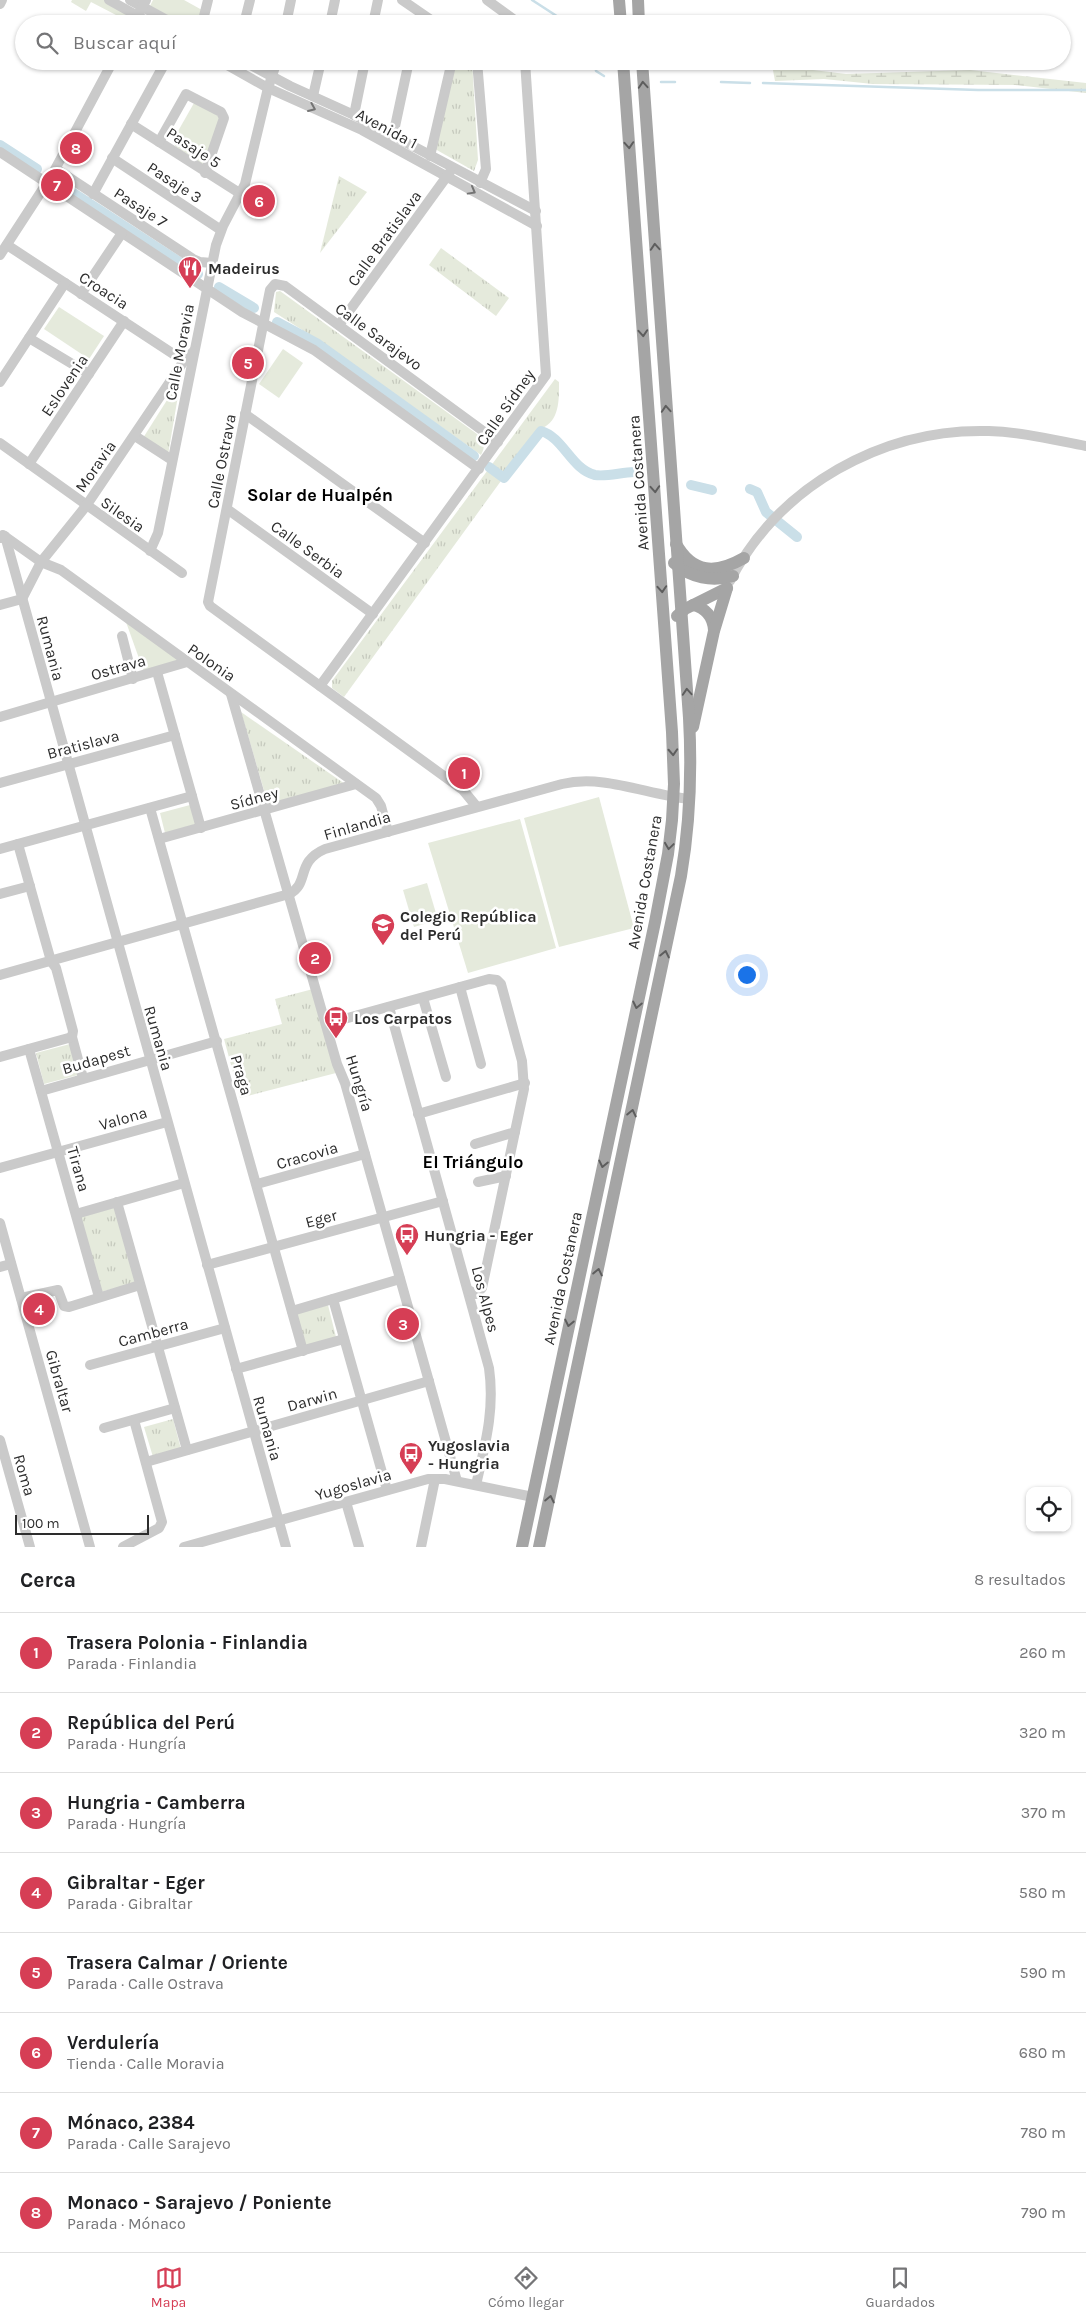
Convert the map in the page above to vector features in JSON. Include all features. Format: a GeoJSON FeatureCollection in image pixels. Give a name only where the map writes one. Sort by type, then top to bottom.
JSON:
{"type":"FeatureCollection","features":[{"type":"Feature","properties":{"kind":"main road"},"geometry":{"type":"LineString","coordinates":[[619,0],[620,15]]}},
{"type":"Feature","properties":{"kind":"main road"},"geometry":{"type":"LineString","coordinates":[[638,0],[639,15]]}},
{"type":"Feature","properties":{"kind":"main road","name":"Avenida Costanera"},"geometry":{"type":"LineString","coordinates":[[522,1547],[655,922],[668,854],[673,798],[673,756],[665,637],[624,70]]}},
{"type":"Feature","properties":{"kind":"main road","name":"Avenida Costanera"},"geometry":{"type":"LineString","coordinates":[[540,1547],[682,876],[690,799],[690,740],[643,70]]}},
{"type":"Feature","properties":{"kind":"main road"},"geometry":{"type":"LineString","coordinates":[[658,541],[666,554],[678,566],[703,578],[714,579],[733,576]]}},
{"type":"Feature","properties":{"kind":"main road"},"geometry":{"type":"LineString","coordinates":[[676,543],[688,560],[703,568],[720,568],[744,558]]}},
{"type":"Feature","properties":{"kind":"main road"},"geometry":{"type":"LineString","coordinates":[[665,637],[672,622],[681,612],[727,588]]}},
{"type":"Feature","properties":{"kind":"main road"},"geometry":{"type":"LineString","coordinates":[[690,740],[714,631],[727,588]]}},
{"type":"Feature","properties":{"kind":"main road"},"geometry":{"type":"LineString","coordinates":[[693,605],[710,615],[714,631]]}},
{"type":"Feature","properties":{"kind":"street"},"geometry":{"type":"LineString","coordinates":[[0,4],[2,0]]}},
{"type":"Feature","properties":{"kind":"street"},"geometry":{"type":"LineString","coordinates":[[108,0],[140,12]]}},
{"type":"Feature","properties":{"kind":"street"},"geometry":{"type":"LineString","coordinates":[[130,0],[140,12]]}},
{"type":"Feature","properties":{"kind":"street"},"geometry":{"type":"LineString","coordinates":[[204,15],[208,0]]}},
{"type":"Feature","properties":{"kind":"street"},"geometry":{"type":"LineString","coordinates":[[246,15],[250,0]]}},
{"type":"Feature","properties":{"kind":"street"},"geometry":{"type":"LineString","coordinates":[[288,15],[291,0]]}},
{"type":"Feature","properties":{"kind":"street"},"geometry":{"type":"LineString","coordinates":[[332,15],[336,0]]}},
{"type":"Feature","properties":{"kind":"street"},"geometry":{"type":"LineString","coordinates":[[375,15],[378,0]]}},
{"type":"Feature","properties":{"kind":"street"},"geometry":{"type":"LineString","coordinates":[[402,0],[424,15]]}},
{"type":"Feature","properties":{"kind":"street"},"geometry":{"type":"LineString","coordinates":[[487,0],[508,15]]}},
{"type":"Feature","properties":{"kind":"street"},"geometry":{"type":"LineString","coordinates":[[0,255],[56,169],[108,70]]}},
{"type":"Feature","properties":{"kind":"street"},"geometry":{"type":"LineString","coordinates":[[93,194],[161,70]]}},
{"type":"Feature","properties":{"kind":"street","name":"Avenida 1"},"geometry":{"type":"LineString","coordinates":[[236,70],[268,88],[449,172],[480,183],[536,211]]}},
{"type":"Feature","properties":{"kind":"street","name":"Avenida 1"},"geometry":{"type":"LineString","coordinates":[[259,70],[354,115],[430,156],[449,172],[537,226]]}},
{"type":"Feature","properties":{"kind":"street","name":"Calle Moravia"},"geometry":{"type":"LineString","coordinates":[[150,551],[158,533],[212,262],[221,230],[241,194],[246,179],[274,70]]}},
{"type":"Feature","properties":{"kind":"street"},"geometry":{"type":"LineString","coordinates":[[313,96],[319,70]]}},
{"type":"Feature","properties":{"kind":"street"},"geometry":{"type":"LineString","coordinates":[[354,115],[363,70]]}},
{"type":"Feature","properties":{"kind":"street"},"geometry":{"type":"LineString","coordinates":[[394,136],[407,70]]}},
{"type":"Feature","properties":{"kind":"street"},"geometry":{"type":"LineString","coordinates":[[430,156],[450,70]]}},
{"type":"Feature","properties":{"kind":"street"},"geometry":{"type":"LineString","coordinates":[[478,70],[486,169],[480,183]]}},
{"type":"Feature","properties":{"kind":"street","name":"Calle Sídney"},"geometry":{"type":"LineString","coordinates":[[320,686],[545,378],[547,372],[526,70]]}},
{"type":"Feature","properties":{"kind":"street"},"geometry":{"type":"LineString","coordinates":[[158,142],[186,94],[221,112],[224,118],[206,173]]}},
{"type":"Feature","properties":{"kind":"street","name":"Pasaje 5"},"geometry":{"type":"LineString","coordinates":[[131,124],[241,194]]}},
{"type":"Feature","properties":{"kind":"street"},"geometry":{"type":"LineString","coordinates":[[0,152],[207,289],[263,324],[314,350],[479,469]]}},
{"type":"Feature","properties":{"kind":"street","name":"Pasaje 3"},"geometry":{"type":"LineString","coordinates":[[112,158],[221,230]]}},
{"type":"Feature","properties":{"kind":"street","name":"Pasaje 7"},"geometry":{"type":"LineString","coordinates":[[56,169],[193,259],[200,262],[212,262]]}},
{"type":"Feature","properties":{"kind":"street","name":"Calle Bratislava"},"geometry":{"type":"LineString","coordinates":[[339,325],[449,172]]}},
{"type":"Feature","properties":{"kind":"street"},"geometry":{"type":"LineString","coordinates":[[81,294],[122,233]]}},
{"type":"Feature","properties":{"kind":"street","name":"Croacia"},"geometry":{"type":"LineString","coordinates":[[6,245],[184,361]]}},
{"type":"Feature","properties":{"kind":"street"},"geometry":{"type":"LineString","coordinates":[[0,382],[65,283]]}},
{"type":"Feature","properties":{"kind":"street","name":"Calle Sarajevo"},"geometry":{"type":"LineString","coordinates":[[263,324],[270,290],[273,285],[277,283],[282,284],[498,442]]}},
{"type":"Feature","properties":{"kind":"street","name":"Eslovenia"},"geometry":{"type":"LineString","coordinates":[[29,464],[124,322]]}},
{"type":"Feature","properties":{"kind":"street","name":"Calle Ostrava"},"geometry":{"type":"LineString","coordinates":[[263,324],[208,604],[320,686]]}},
{"type":"Feature","properties":{"kind":"street"},"geometry":{"type":"LineString","coordinates":[[29,338],[89,374]]}},
{"type":"Feature","properties":{"kind":"street","name":"Moravia"},"geometry":{"type":"LineString","coordinates":[[22,599],[41,562],[86,506],[184,361],[194,351]]}},
{"type":"Feature","properties":{"kind":"street"},"geometry":{"type":"LineString","coordinates":[[245,414],[425,543]]}},
{"type":"Feature","properties":{"kind":"street"},"geometry":{"type":"LineString","coordinates":[[727,588],[744,558],[771,522],[810,486],[841,467],[892,445],[944,433],[981,431],[1037,436],[1086,446]]}},
{"type":"Feature","properties":{"kind":"street"},"geometry":{"type":"LineString","coordinates":[[135,436],[172,460]]}},
{"type":"Feature","properties":{"kind":"street","name":"Silesia"},"geometry":{"type":"LineString","coordinates":[[0,443],[182,573]]}},
{"type":"Feature","properties":{"kind":"street","name":"Calle Serbia"},"geometry":{"type":"LineString","coordinates":[[226,509],[373,614]]}},
{"type":"Feature","properties":{"kind":"street","name":"Polonia"},"geometry":{"type":"LineString","coordinates":[[2,536],[41,562],[61,570],[380,802],[388,832]]}},
{"type":"Feature","properties":{"kind":"street","name":"Rumania"},"geometry":{"type":"LineString","coordinates":[[2,536],[51,702],[286,1547]]}},
{"type":"Feature","properties":{"kind":"street"},"geometry":{"type":"LineString","coordinates":[[0,605],[22,599]]}},
{"type":"Feature","properties":{"kind":"street"},"geometry":{"type":"LineString","coordinates":[[122,636],[133,679]]}},
{"type":"Feature","properties":{"kind":"street","name":"Ostrava"},"geometry":{"type":"LineString","coordinates":[[0,717],[187,662]]}},
{"type":"Feature","properties":{"kind":"street"},"geometry":{"type":"LineString","coordinates":[[157,672],[201,828]]}},
{"type":"Feature","properties":{"kind":"street"},"geometry":{"type":"LineString","coordinates":[[320,686],[468,794],[477,807]]}},
{"type":"Feature","properties":{"kind":"street","name":"Hungría"},"geometry":{"type":"LineString","coordinates":[[231,694],[365,1154],[457,1482]]}},
{"type":"Feature","properties":{"kind":"street","name":"Bratislava"},"geometry":{"type":"LineString","coordinates":[[0,783],[175,735]]}},
{"type":"Feature","properties":{"kind":"street","name":"Finlandia"},"geometry":{"type":"LineString","coordinates":[[289,894],[299,886],[307,861],[315,854],[477,807],[578,781],[597,781],[673,798],[690,799]]}},
{"type":"Feature","properties":{"kind":"street","name":"Sídney"},"geometry":{"type":"LineString","coordinates":[[159,839],[356,784]]}},
{"type":"Feature","properties":{"kind":"street"},"geometry":{"type":"LineString","coordinates":[[0,849],[192,796]]}},
{"type":"Feature","properties":{"kind":"street","name":"Praga"},"geometry":{"type":"LineString","coordinates":[[150,808],[303,1350]]}},
{"type":"Feature","properties":{"kind":"street"},"geometry":{"type":"LineString","coordinates":[[18,844],[51,961],[56,968],[74,1031],[72,1037],[83,1078]]}},
{"type":"Feature","properties":{"kind":"street"},"geometry":{"type":"LineString","coordinates":[[0,894],[30,886]]}},
{"type":"Feature","properties":{"kind":"street"},"geometry":{"type":"LineString","coordinates":[[0,975],[289,894]]}},
{"type":"Feature","properties":{"kind":"street"},"geometry":{"type":"LineString","coordinates":[[326,1024],[489,979],[497,980],[502,986],[520,1052],[525,1083],[482,1288],[476,1294],[468,1290]]}},
{"type":"Feature","properties":{"kind":"street"},"geometry":{"type":"LineString","coordinates":[[460,988],[481,1064]]}},
{"type":"Feature","properties":{"kind":"street"},"geometry":{"type":"LineString","coordinates":[[424,998],[446,1077]]}},
{"type":"Feature","properties":{"kind":"street","name":"Los Alpes"},"geometry":{"type":"LineString","coordinates":[[388,1007],[489,1368],[493,1392],[488,1433],[476,1485]]}},
{"type":"Feature","properties":{"kind":"street","name":"Budapest"},"geometry":{"type":"LineString","coordinates":[[0,1057],[72,1037]]}},
{"type":"Feature","properties":{"kind":"street","name":"Budapest"},"geometry":{"type":"LineString","coordinates":[[41,1091],[217,1041]]}},
{"type":"Feature","properties":{"kind":"street","name":"Tirana"},"geometry":{"type":"LineString","coordinates":[[29,1049],[99,1297]]}},
{"type":"Feature","properties":{"kind":"street"},"geometry":{"type":"LineString","coordinates":[[418,1114],[525,1083]]}},
{"type":"Feature","properties":{"kind":"street","name":"Valona"},"geometry":{"type":"LineString","coordinates":[[0,1168],[167,1122]]}},
{"type":"Feature","properties":{"kind":"street"},"geometry":{"type":"LineString","coordinates":[[475,1144],[515,1132]]}},
{"type":"Feature","properties":{"kind":"street","name":"Cracovia"},"geometry":{"type":"LineString","coordinates":[[257,1184],[365,1154]]}},
{"type":"Feature","properties":{"kind":"street"},"geometry":{"type":"LineString","coordinates":[[478,1182],[506,1176]]}},
{"type":"Feature","properties":{"kind":"street"},"geometry":{"type":"LineString","coordinates":[[76,1214],[184,1183]]}},
{"type":"Feature","properties":{"kind":"street","name":"Eger"},"geometry":{"type":"LineString","coordinates":[[207,1265],[443,1201]]}},
{"type":"Feature","properties":{"kind":"street"},"geometry":{"type":"LineString","coordinates":[[117,1202],[187,1450]]}},
{"type":"Feature","properties":{"kind":"street","name":"Gibraltar"},"geometry":{"type":"LineString","coordinates":[[0,1223],[90,1547]]}},
{"type":"Feature","properties":{"kind":"street"},"geometry":{"type":"LineString","coordinates":[[0,1267],[11,1264]]}},
{"type":"Feature","properties":{"kind":"street"},"geometry":{"type":"LineString","coordinates":[[292,1311],[400,1279]]}},
{"type":"Feature","properties":{"kind":"street"},"geometry":{"type":"LineString","coordinates":[[21,1298],[58,1290],[64,1306],[69,1307],[140,1285]]}},
{"type":"Feature","properties":{"kind":"street"},"geometry":{"type":"LineString","coordinates":[[333,1299],[387,1490]]}},
{"type":"Feature","properties":{"kind":"street","name":"Camberra"},"geometry":{"type":"LineString","coordinates":[[90,1365],[225,1328]]}},
{"type":"Feature","properties":{"kind":"street"},"geometry":{"type":"LineString","coordinates":[[236,1368],[344,1339]]}},
{"type":"Feature","properties":{"kind":"street","name":"Darwin"},"geometry":{"type":"LineString","coordinates":[[146,1462],[429,1381]]}},
{"type":"Feature","properties":{"kind":"street"},"geometry":{"type":"LineString","coordinates":[[104,1428],[175,1408]]}},
{"type":"Feature","properties":{"kind":"street"},"geometry":{"type":"LineString","coordinates":[[124,1547],[159,1528],[162,1519],[134,1420]]}},
{"type":"Feature","properties":{"kind":"street","name":"Roma"},"geometry":{"type":"LineString","coordinates":[[0,1440],[30,1547]]}},
{"type":"Feature","properties":{"kind":"street"},"geometry":{"type":"LineString","coordinates":[[421,1547],[435,1479]]}},
{"type":"Feature","properties":{"kind":"street","name":"Yugoslavia"},"geometry":{"type":"LineString","coordinates":[[184,1547],[387,1490],[435,1479],[476,1485],[533,1497]]}},
{"type":"Feature","properties":{"kind":"street"},"geometry":{"type":"LineString","coordinates":[[346,1502],[358,1547]]}},
{"type":"Feature","properties":{"kind":"green space"},"geometry":{"type":"Polygon","coordinates":[[[72,0],[104,0],[125,11],[126,15],[116,15],[91,2],[86,11],[71,2],[72,0]]]}},
{"type":"Feature","properties":{"kind":"green space"},"geometry":{"type":"Polygon","coordinates":[[[153,0],[184,0],[202,10],[200,15],[168,15],[150,6],[153,0]]]}},
{"type":"Feature","properties":{"kind":"green space"},"geometry":{"type":"Polygon","coordinates":[[[454,70],[473,70],[478,160],[474,171],[435,149],[454,70]]]}},
{"type":"Feature","properties":{"kind":"green space"},"geometry":{"type":"Polygon","coordinates":[[[773,70],[813,70],[846,74],[970,70],[1086,83],[1086,93],[1015,85],[873,84],[824,79],[775,81],[773,70]]]}},
{"type":"Feature","properties":{"kind":"green space"},"geometry":{"type":"Polygon","coordinates":[[[194,103],[199,103],[221,118],[206,167],[175,146],[173,140],[194,103]]]}},
{"type":"Feature","properties":{"kind":"green space"},"geometry":{"type":"Polygon","coordinates":[[[339,176],[367,192],[320,253],[339,176]]]}},
{"type":"Feature","properties":{"kind":"green space"},"geometry":{"type":"Polygon","coordinates":[[[441,248],[509,298],[496,316],[429,265],[441,248]]]}},
{"type":"Feature","properties":{"kind":"green space"},"geometry":{"type":"Polygon","coordinates":[[[280,291],[477,434],[484,444],[481,455],[321,342],[274,312],[276,292],[280,291]]]}},
{"type":"Feature","properties":{"kind":"green space"},"geometry":{"type":"Polygon","coordinates":[[[59,307],[104,336],[89,359],[44,329],[59,307]]]}},
{"type":"Feature","properties":{"kind":"green space"},"geometry":{"type":"Polygon","coordinates":[[[283,349],[303,363],[279,398],[259,384],[283,349]]]}},
{"type":"Feature","properties":{"kind":"green space"},"geometry":{"type":"Polygon","coordinates":[[[181,378],[168,455],[143,438],[181,378]]]}},
{"type":"Feature","properties":{"kind":"green space"},"geometry":{"type":"Polygon","coordinates":[[[555,379],[559,382],[558,404],[551,422],[538,430],[344,697],[332,688],[332,681],[555,379]]]}},
{"type":"Feature","properties":{"kind":"green space"},"geometry":{"type":"Polygon","coordinates":[[[126,622],[187,666],[146,678],[126,622]]]}},
{"type":"Feature","properties":{"kind":"green space"},"geometry":{"type":"Polygon","coordinates":[[[241,712],[345,784],[268,804],[241,712]]]}},
{"type":"Feature","properties":{"kind":"green space"},"geometry":{"type":"Polygon","coordinates":[[[599,797],[634,928],[559,947],[524,818],[599,797]]]}},
{"type":"Feature","properties":{"kind":"green space"},"geometry":{"type":"Polygon","coordinates":[[[190,805],[196,824],[165,833],[160,813],[190,805]]]}},
{"type":"Feature","properties":{"kind":"green space"},"geometry":{"type":"Polygon","coordinates":[[[520,819],[556,948],[468,973],[428,843],[520,819]]]}},
{"type":"Feature","properties":{"kind":"green space"},"geometry":{"type":"Polygon","coordinates":[[[427,883],[438,920],[414,927],[403,890],[427,883]]]}},
{"type":"Feature","properties":{"kind":"green space"},"geometry":{"type":"Polygon","coordinates":[[[313,989],[336,1073],[240,1098],[224,1039],[282,1024],[275,999],[313,989]]]}},
{"type":"Feature","properties":{"kind":"green space"},"geometry":{"type":"Polygon","coordinates":[[[70,1044],[78,1075],[44,1084],[36,1053],[70,1044]]]}},
{"type":"Feature","properties":{"kind":"green space"},"geometry":{"type":"Polygon","coordinates":[[[116,1207],[136,1283],[100,1292],[80,1217],[116,1207]]]}},
{"type":"Feature","properties":{"kind":"green space"},"geometry":{"type":"Polygon","coordinates":[[[328,1305],[337,1341],[306,1349],[296,1314],[328,1305]]]}},
{"type":"Feature","properties":{"kind":"green space"},"geometry":{"type":"Polygon","coordinates":[[[173,1419],[181,1449],[153,1457],[144,1427],[173,1419]]]}},
{"type":"Feature","properties":{"kind":"waterway"},"geometry":{"type":"LineString","coordinates":[[532,0],[555,15]]}},
{"type":"Feature","properties":{"kind":"waterway"},"geometry":{"type":"LineString","coordinates":[[596,70],[604,76]]}},
{"type":"Feature","properties":{"kind":"waterway"},"geometry":{"type":"LineString","coordinates":[[661,82],[675,82]]}},
{"type":"Feature","properties":{"kind":"waterway"},"geometry":{"type":"LineString","coordinates":[[721,82],[750,83]]}},
{"type":"Feature","properties":{"kind":"waterway"},"geometry":{"type":"LineString","coordinates":[[763,83],[978,90],[1086,90]]}},
{"type":"Feature","properties":{"kind":"waterway"},"geometry":{"type":"LineString","coordinates":[[0,145],[37,169]]}},
{"type":"Feature","properties":{"kind":"waterway"},"geometry":{"type":"LineString","coordinates":[[61,185],[198,274]]}},
{"type":"Feature","properties":{"kind":"waterway"},"geometry":{"type":"LineString","coordinates":[[219,287],[254,308]]}},
{"type":"Feature","properties":{"kind":"waterway"},"geometry":{"type":"LineString","coordinates":[[277,322],[318,344],[474,456]]}},
{"type":"Feature","properties":{"kind":"waterway"},"geometry":{"type":"LineString","coordinates":[[489,467],[504,478],[541,431],[549,434],[587,472],[595,475],[634,472]]}},
{"type":"Feature","properties":{"kind":"waterway"},"geometry":{"type":"LineString","coordinates":[[691,485],[712,490]]}},
{"type":"Feature","properties":{"kind":"waterway"},"geometry":{"type":"LineString","coordinates":[[750,489],[757,492],[766,512],[797,537]]}},
{"type":"Feature","properties":{"kind":"place","name":"Monaco - Sarajevo / Poniente"},"geometry":{"type":"Point","coordinates":[76,148]}},
{"type":"Feature","properties":{"kind":"place","name":"Mónaco, 2384"},"geometry":{"type":"Point","coordinates":[57,185]}},
{"type":"Feature","properties":{"kind":"place","name":"Verdulería"},"geometry":{"type":"Point","coordinates":[259,201]}},
{"type":"Feature","properties":{"kind":"place","name":"Madeirus"},"geometry":{"type":"Point","coordinates":[190,289]}},
{"type":"Feature","properties":{"kind":"place","name":"Trasera Calmar / Oriente"},"geometry":{"type":"Point","coordinates":[248,363]}},
{"type":"Feature","properties":{"kind":"place","name":"Trasera Polonia - Finlandia"},"geometry":{"type":"Point","coordinates":[464,773]}},
{"type":"Feature","properties":{"kind":"place","name":"Colegio República del Perú"},"geometry":{"type":"Point","coordinates":[383,946]}},
{"type":"Feature","properties":{"kind":"place","name":"República del Perú"},"geometry":{"type":"Point","coordinates":[315,958]}},
{"type":"Feature","properties":{"kind":"place","name":"Los Carpatos"},"geometry":{"type":"Point","coordinates":[336,1039]}},
{"type":"Feature","properties":{"kind":"place","name":"Hungria - Eger"},"geometry":{"type":"Point","coordinates":[407,1256]}},
{"type":"Feature","properties":{"kind":"place","name":"Gibraltar - Eger"},"geometry":{"type":"Point","coordinates":[39,1309]}},
{"type":"Feature","properties":{"kind":"place","name":"Hungria - Camberra"},"geometry":{"type":"Point","coordinates":[403,1324]}},
{"type":"Feature","properties":{"kind":"place","name":"Yugoslavia - Hungria"},"geometry":{"type":"Point","coordinates":[411,1475]}},
{"type":"Feature","properties":{"kind":"district","name":"Solar de Hualpén"},"geometry":{"type":"Point","coordinates":[320,495]}},
{"type":"Feature","properties":{"kind":"district","name":"El Triángulo"},"geometry":{"type":"Point","coordinates":[473,1162]}}]}
